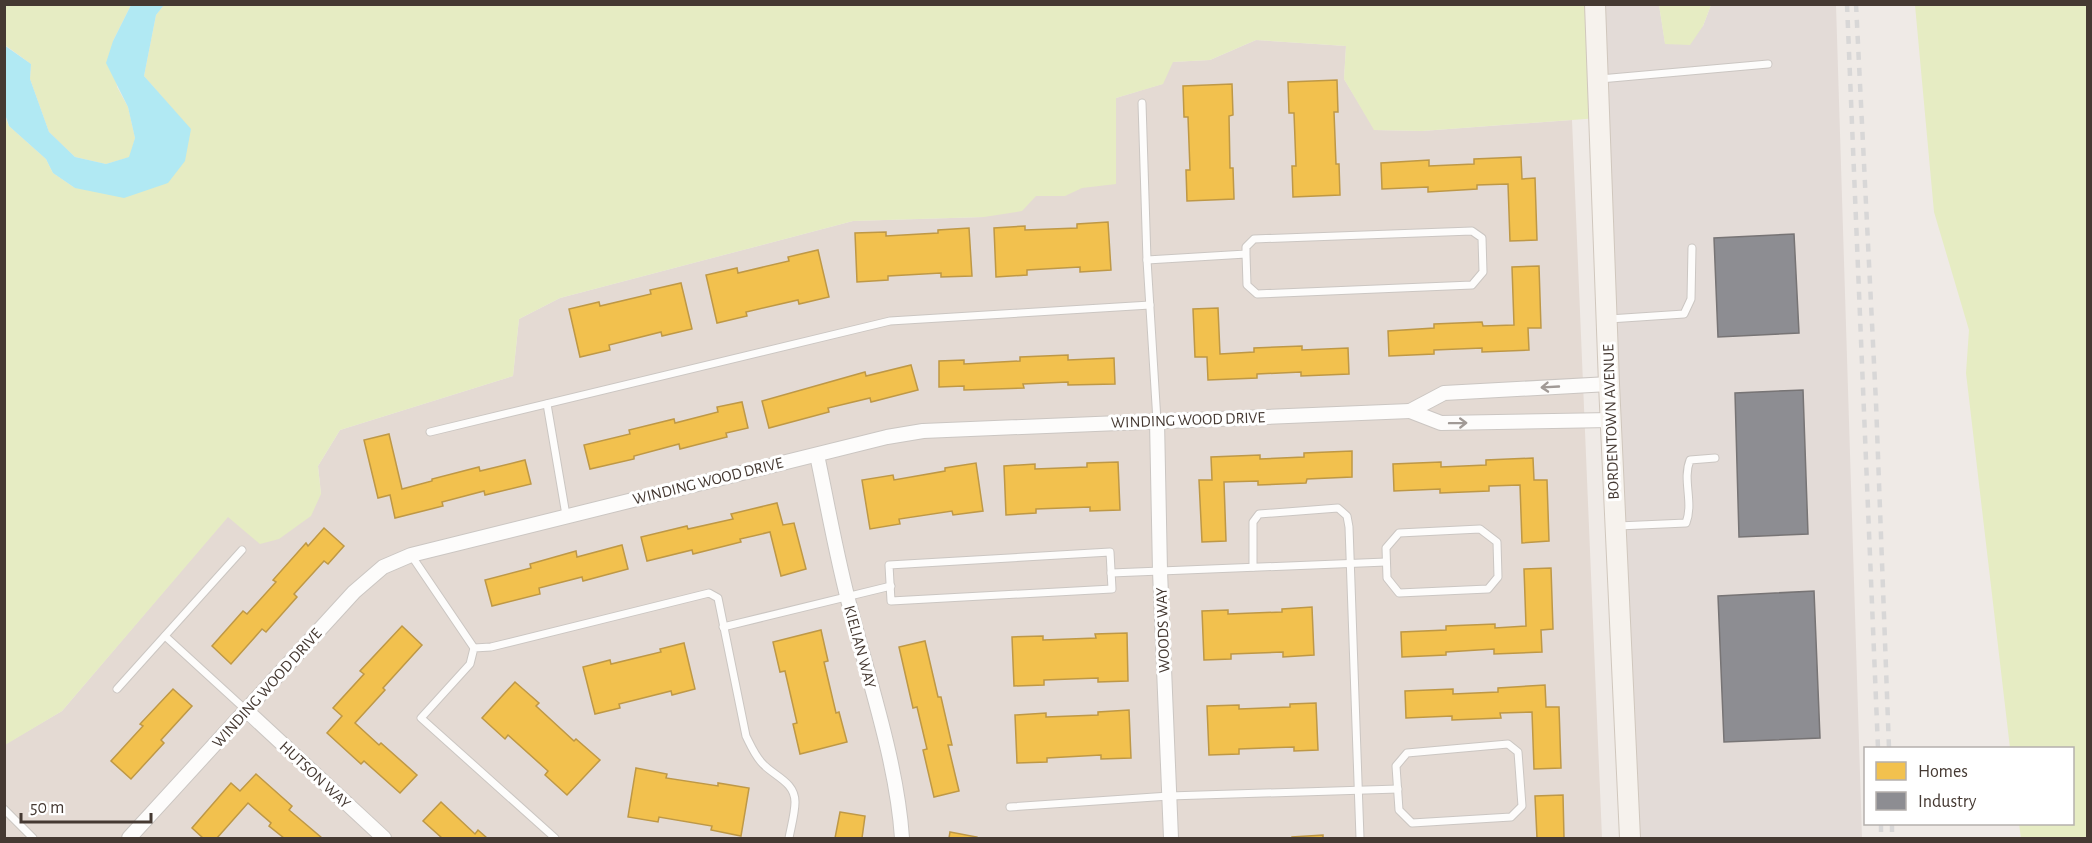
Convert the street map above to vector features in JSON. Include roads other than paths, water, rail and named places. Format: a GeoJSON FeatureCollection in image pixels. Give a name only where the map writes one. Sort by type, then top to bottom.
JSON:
{"type":"FeatureCollection","features":[{"type":"Feature","properties":{"kind":"main road","name":"BORDENTOWN AVENUE"},"geometry":{"type":"LineString","coordinates":[[1595,4],[1608,384],[1630,838]]}},
{"type":"Feature","properties":{"kind":"street","name":"WINDING WOOD DRIVE"},"geometry":{"type":"LineString","coordinates":[[1410,411],[1444,393],[1608,384]]}},
{"type":"Feature","properties":{"kind":"street","name":"WINDING WOOD DRIVE"},"geometry":{"type":"LineString","coordinates":[[129,838],[368,579],[382,567],[411,555],[887,437],[923,431],[1410,411],[1441,423],[1611,420]]}},
{"type":"Feature","properties":{"kind":"street","name":"WOODS WAY"},"geometry":{"type":"LineString","coordinates":[[1157,421],[1160,571],[1171,838]]}},
{"type":"Feature","properties":{"kind":"street","name":"KIELIAN WAY"},"geometry":{"type":"LineString","coordinates":[[817,455],[847,597],[884,734],[901,817],[902,838]]}},
{"type":"Feature","properties":{"kind":"street","name":"HUTSON WAY"},"geometry":{"type":"LineString","coordinates":[[247,711],[384,838]]}},
{"type":"Feature","properties":{"kind":"lane"},"geometry":{"type":"LineString","coordinates":[[1598,79],[1768,64]]}},
{"type":"Feature","properties":{"kind":"lane"},"geometry":{"type":"LineString","coordinates":[[1142,103],[1147,260],[1157,421]]}},
{"type":"Feature","properties":{"kind":"lane"},"geometry":{"type":"LineString","coordinates":[[1472,231],[1482,238],[1483,272],[1472,285],[1257,294],[1247,285],[1246,254],[1246,247],[1254,238],[1472,231]]}},
{"type":"Feature","properties":{"kind":"lane"},"geometry":{"type":"LineString","coordinates":[[1606,320],[1684,314],[1691,299],[1692,248]]}},
{"type":"Feature","properties":{"kind":"lane"},"geometry":{"type":"LineString","coordinates":[[1147,260],[1246,254]]}},
{"type":"Feature","properties":{"kind":"lane"},"geometry":{"type":"LineString","coordinates":[[430,432],[890,321],[1150,305]]}},
{"type":"Feature","properties":{"kind":"lane"},"geometry":{"type":"LineString","coordinates":[[547,404],[567,515]]}},
{"type":"Feature","properties":{"kind":"lane"},"geometry":{"type":"LineString","coordinates":[[1615,527],[1686,523],[1689,514],[1686,470],[1690,460],[1715,458]]}},
{"type":"Feature","properties":{"kind":"lane"},"geometry":{"type":"LineString","coordinates":[[1253,567],[1253,522],[1259,514],[1338,508],[1347,516],[1360,838]]}},
{"type":"Feature","properties":{"kind":"lane"},"geometry":{"type":"LineString","coordinates":[[1480,529],[1497,542],[1498,577],[1488,589],[1399,593],[1387,578],[1386,562],[1386,548],[1399,533],[1480,529]]}},
{"type":"Feature","properties":{"kind":"lane"},"geometry":{"type":"LineString","coordinates":[[117,689],[242,550]]}},
{"type":"Feature","properties":{"kind":"lane"},"geometry":{"type":"LineString","coordinates":[[1110,552],[1112,589],[891,602],[891,586],[889,565],[1110,552]]}},
{"type":"Feature","properties":{"kind":"lane"},"geometry":{"type":"LineString","coordinates":[[411,555],[474,648],[470,664],[421,718],[555,838]]}},
{"type":"Feature","properties":{"kind":"lane"},"geometry":{"type":"LineString","coordinates":[[1112,573],[1386,562]]}},
{"type":"Feature","properties":{"kind":"lane"},"geometry":{"type":"LineString","coordinates":[[723,627],[891,586]]}},
{"type":"Feature","properties":{"kind":"lane"},"geometry":{"type":"LineString","coordinates":[[474,648],[503,644],[709,593],[718,598],[746,736],[756,756],[765,766],[787,782],[793,791],[795,801],[789,838]]}},
{"type":"Feature","properties":{"kind":"lane"},"geometry":{"type":"LineString","coordinates":[[165,636],[247,711]]}},
{"type":"Feature","properties":{"kind":"lane"},"geometry":{"type":"LineString","coordinates":[[1508,744],[1518,752],[1522,806],[1511,817],[1412,823],[1399,810],[1398,789],[1396,766],[1407,753],[1508,744]]}},
{"type":"Feature","properties":{"kind":"lane"},"geometry":{"type":"LineString","coordinates":[[1010,807],[1169,796],[1398,789]]}},
{"type":"Feature","properties":{"kind":"lane"},"geometry":{"type":"LineString","coordinates":[[4,809],[33,838]]}},
{"type":"Feature","properties":{"kind":"water"},"geometry":{"type":"Polygon","coordinates":[[[131,5],[164,5],[156,15],[144,76],[191,129],[185,161],[168,183],[124,198],[75,188],[53,173],[46,159],[9,126],[5,114],[4,45],[31,64],[30,79],[49,132],[75,157],[106,164],[129,157],[135,138],[128,107],[106,63],[113,41],[131,5]]]}},
{"type":"Feature","properties":{"kind":"railway"},"geometry":{"type":"LineString","coordinates":[[1847,4],[1878,747]]}},
{"type":"Feature","properties":{"kind":"railway"},"geometry":{"type":"LineString","coordinates":[[1856,4],[1876,403],[1889,747]]}},
{"type":"Feature","properties":{"kind":"railway"},"geometry":{"type":"LineString","coordinates":[[1881,825],[1881,838]]}},
{"type":"Feature","properties":{"kind":"railway"},"geometry":{"type":"LineString","coordinates":[[1892,825],[1892,838]]}}]}
